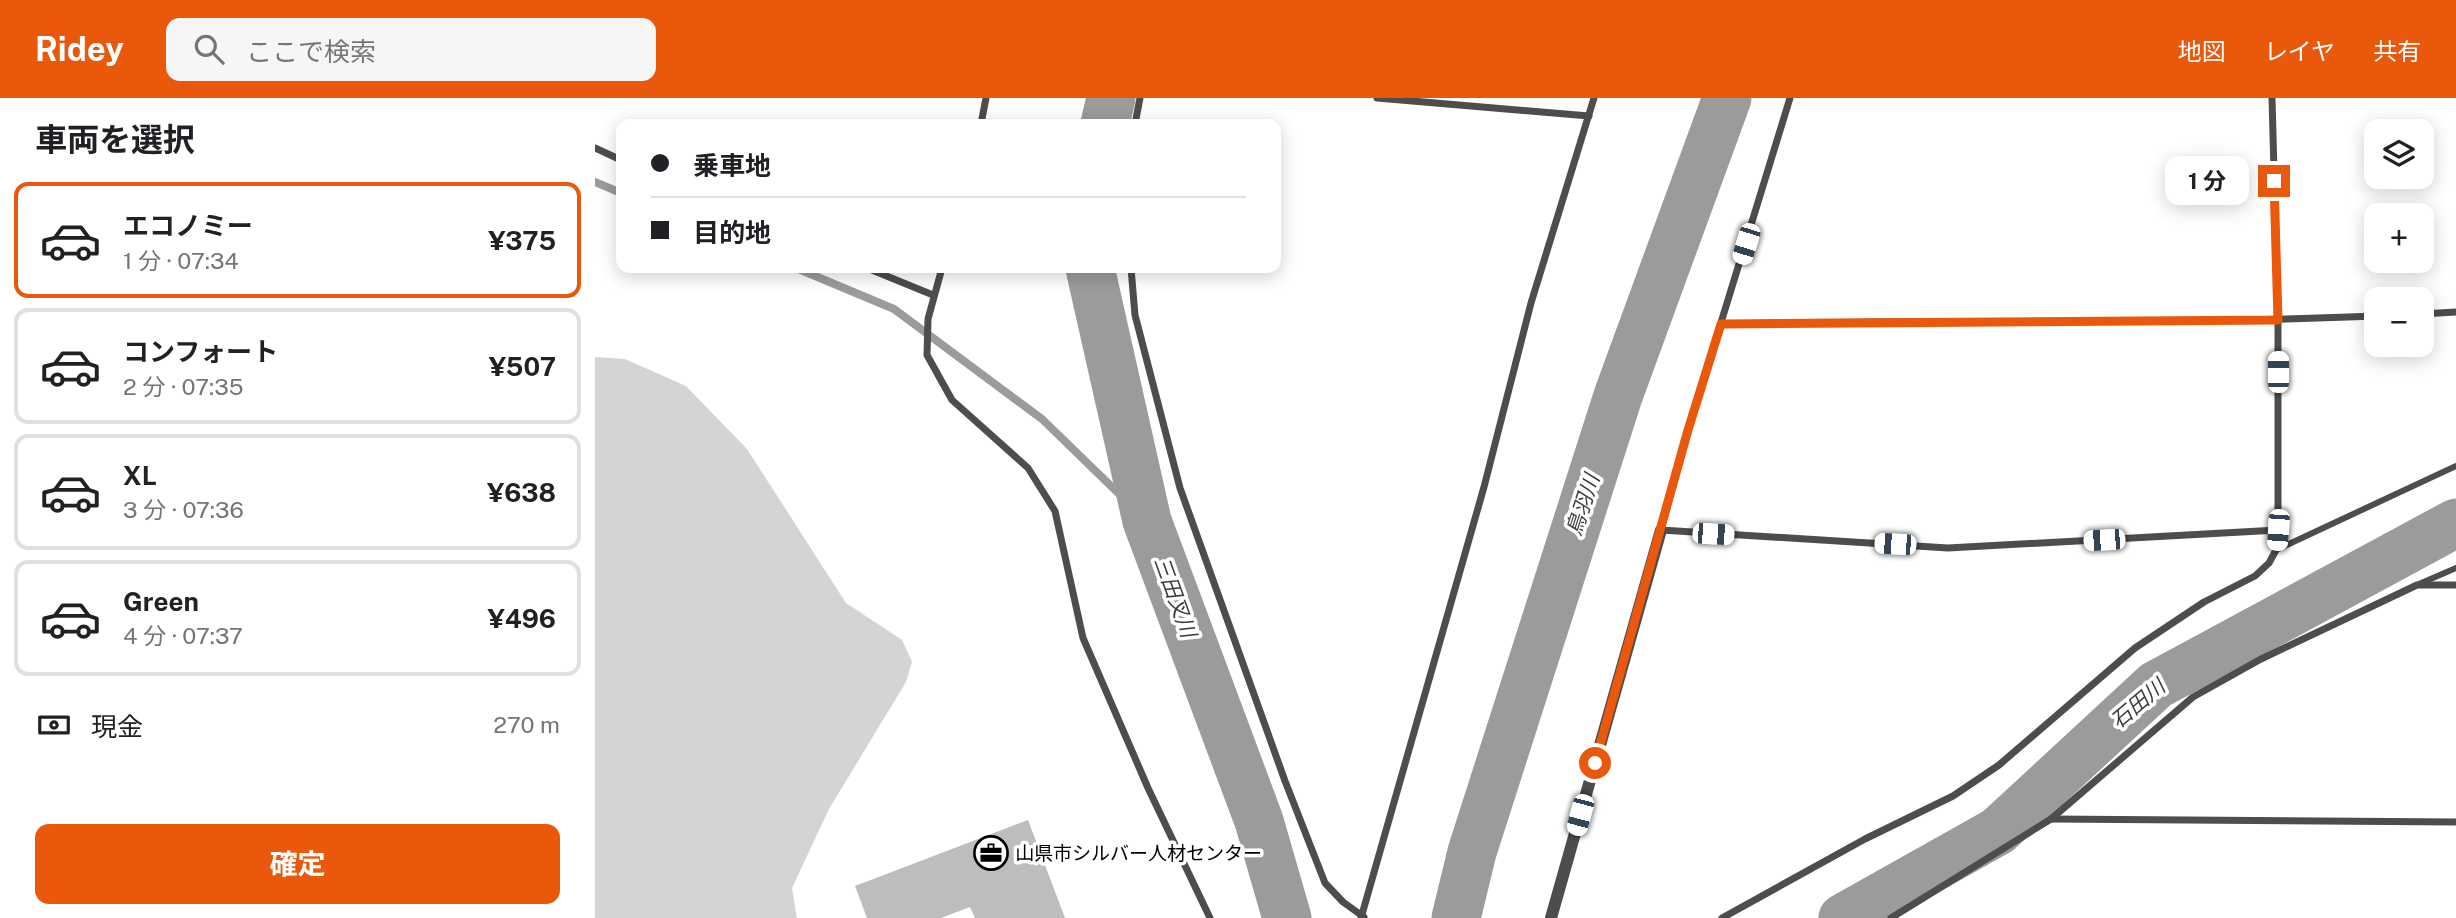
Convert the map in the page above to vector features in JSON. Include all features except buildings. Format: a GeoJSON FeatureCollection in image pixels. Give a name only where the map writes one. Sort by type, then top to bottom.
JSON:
{"type":"FeatureCollection","features":[{"type":"Feature","properties":{"kind":"street"},"geometry":{"type":"LineString","coordinates":[[982,119],[986,98]]}},
{"type":"Feature","properties":{"kind":"street"},"geometry":{"type":"LineString","coordinates":[[1136,119],[1140,98]]}},
{"type":"Feature","properties":{"kind":"street"},"geometry":{"type":"LineString","coordinates":[[1377,98],[1589,116]]}},
{"type":"Feature","properties":{"kind":"street"},"geometry":{"type":"LineString","coordinates":[[1131,273],[1135,315],[1181,488],[1253,692],[1325,883],[1363,917],[1484,487],[1531,303],[1594,98]]}},
{"type":"Feature","properties":{"kind":"street"},"geometry":{"type":"LineString","coordinates":[[1551,918],[1721,324],[1790,98]]}},
{"type":"Feature","properties":{"kind":"street"},"geometry":{"type":"LineString","coordinates":[[1722,918],[1865,839],[1965,788],[1999,765],[2135,648],[2204,602],[2255,576],[2269,563],[2276,550],[2278,530],[2278,320],[2272,98]]}},
{"type":"Feature","properties":{"kind":"street"},"geometry":{"type":"LineString","coordinates":[[595,148],[616,158]]}},
{"type":"Feature","properties":{"kind":"street"},"geometry":{"type":"LineString","coordinates":[[879,273],[933,295]]}},
{"type":"Feature","properties":{"kind":"street"},"geometry":{"type":"LineString","coordinates":[[940,273],[928,319],[927,355],[952,400],[1028,468],[1055,511],[1083,638],[1210,918]]}},
{"type":"Feature","properties":{"kind":"street"},"geometry":{"type":"LineString","coordinates":[[2434,313],[2456,312]]}},
{"type":"Feature","properties":{"kind":"street"},"geometry":{"type":"LineString","coordinates":[[1721,324],[2278,320],[2364,317]]}},
{"type":"Feature","properties":{"kind":"street"},"geometry":{"type":"LineString","coordinates":[[2276,550],[2456,466]]}},
{"type":"Feature","properties":{"kind":"street"},"geometry":{"type":"LineString","coordinates":[[1661,530],[1948,548],[2278,530]]}},
{"type":"Feature","properties":{"kind":"street"},"geometry":{"type":"LineString","coordinates":[[1891,918],[2051,819],[2193,697],[2261,659],[2456,568]]}},
{"type":"Feature","properties":{"kind":"street"},"geometry":{"type":"LineString","coordinates":[[2417,585],[2456,585]]}},
{"type":"Feature","properties":{"kind":"street"},"geometry":{"type":"LineString","coordinates":[[2051,819],[2456,822]]}},
{"type":"Feature","properties":{"kind":"shaded area"},"geometry":{"type":"Polygon","coordinates":[[[595,357],[625,359],[686,386],[747,449],[846,603],[902,640],[912,662],[906,682],[829,809],[792,888],[797,918],[595,918],[595,357]]]}},
{"type":"Feature","properties":{"kind":"waterway","name":"三田叉川"},"geometry":{"type":"LineString","coordinates":[[1106,119],[1111,98]]}},
{"type":"Feature","properties":{"kind":"waterway","name":"鳥羽川"},"geometry":{"type":"LineString","coordinates":[[1456,918],[1472,852],[1618,396],[1727,98]]}},
{"type":"Feature","properties":{"kind":"waterway"},"geometry":{"type":"LineString","coordinates":[[595,182],[616,191]]}},
{"type":"Feature","properties":{"kind":"waterway"},"geometry":{"type":"LineString","coordinates":[[808,273],[894,309],[1042,419],[1147,521]]}},
{"type":"Feature","properties":{"kind":"waterway","name":"三田叉川"},"geometry":{"type":"LineString","coordinates":[[1091,273],[1147,521],[1259,821],[1287,918]]}},
{"type":"Feature","properties":{"kind":"waterway","name":"石田川"},"geometry":{"type":"LineString","coordinates":[[1843,918],[1998,831],[2156,685],[2456,523]]}},
{"type":"Feature","properties":{"kind":"place","name":"山県市シルバー人材センター"},"geometry":{"type":"Point","coordinates":[991,853]}},
{"type":"Feature","properties":{"kind":"route"},"geometry":{"type":"LineString","coordinates":[[1595,763],[1688,430],[1721,324],[2278,320],[2274,181]]}}]}
